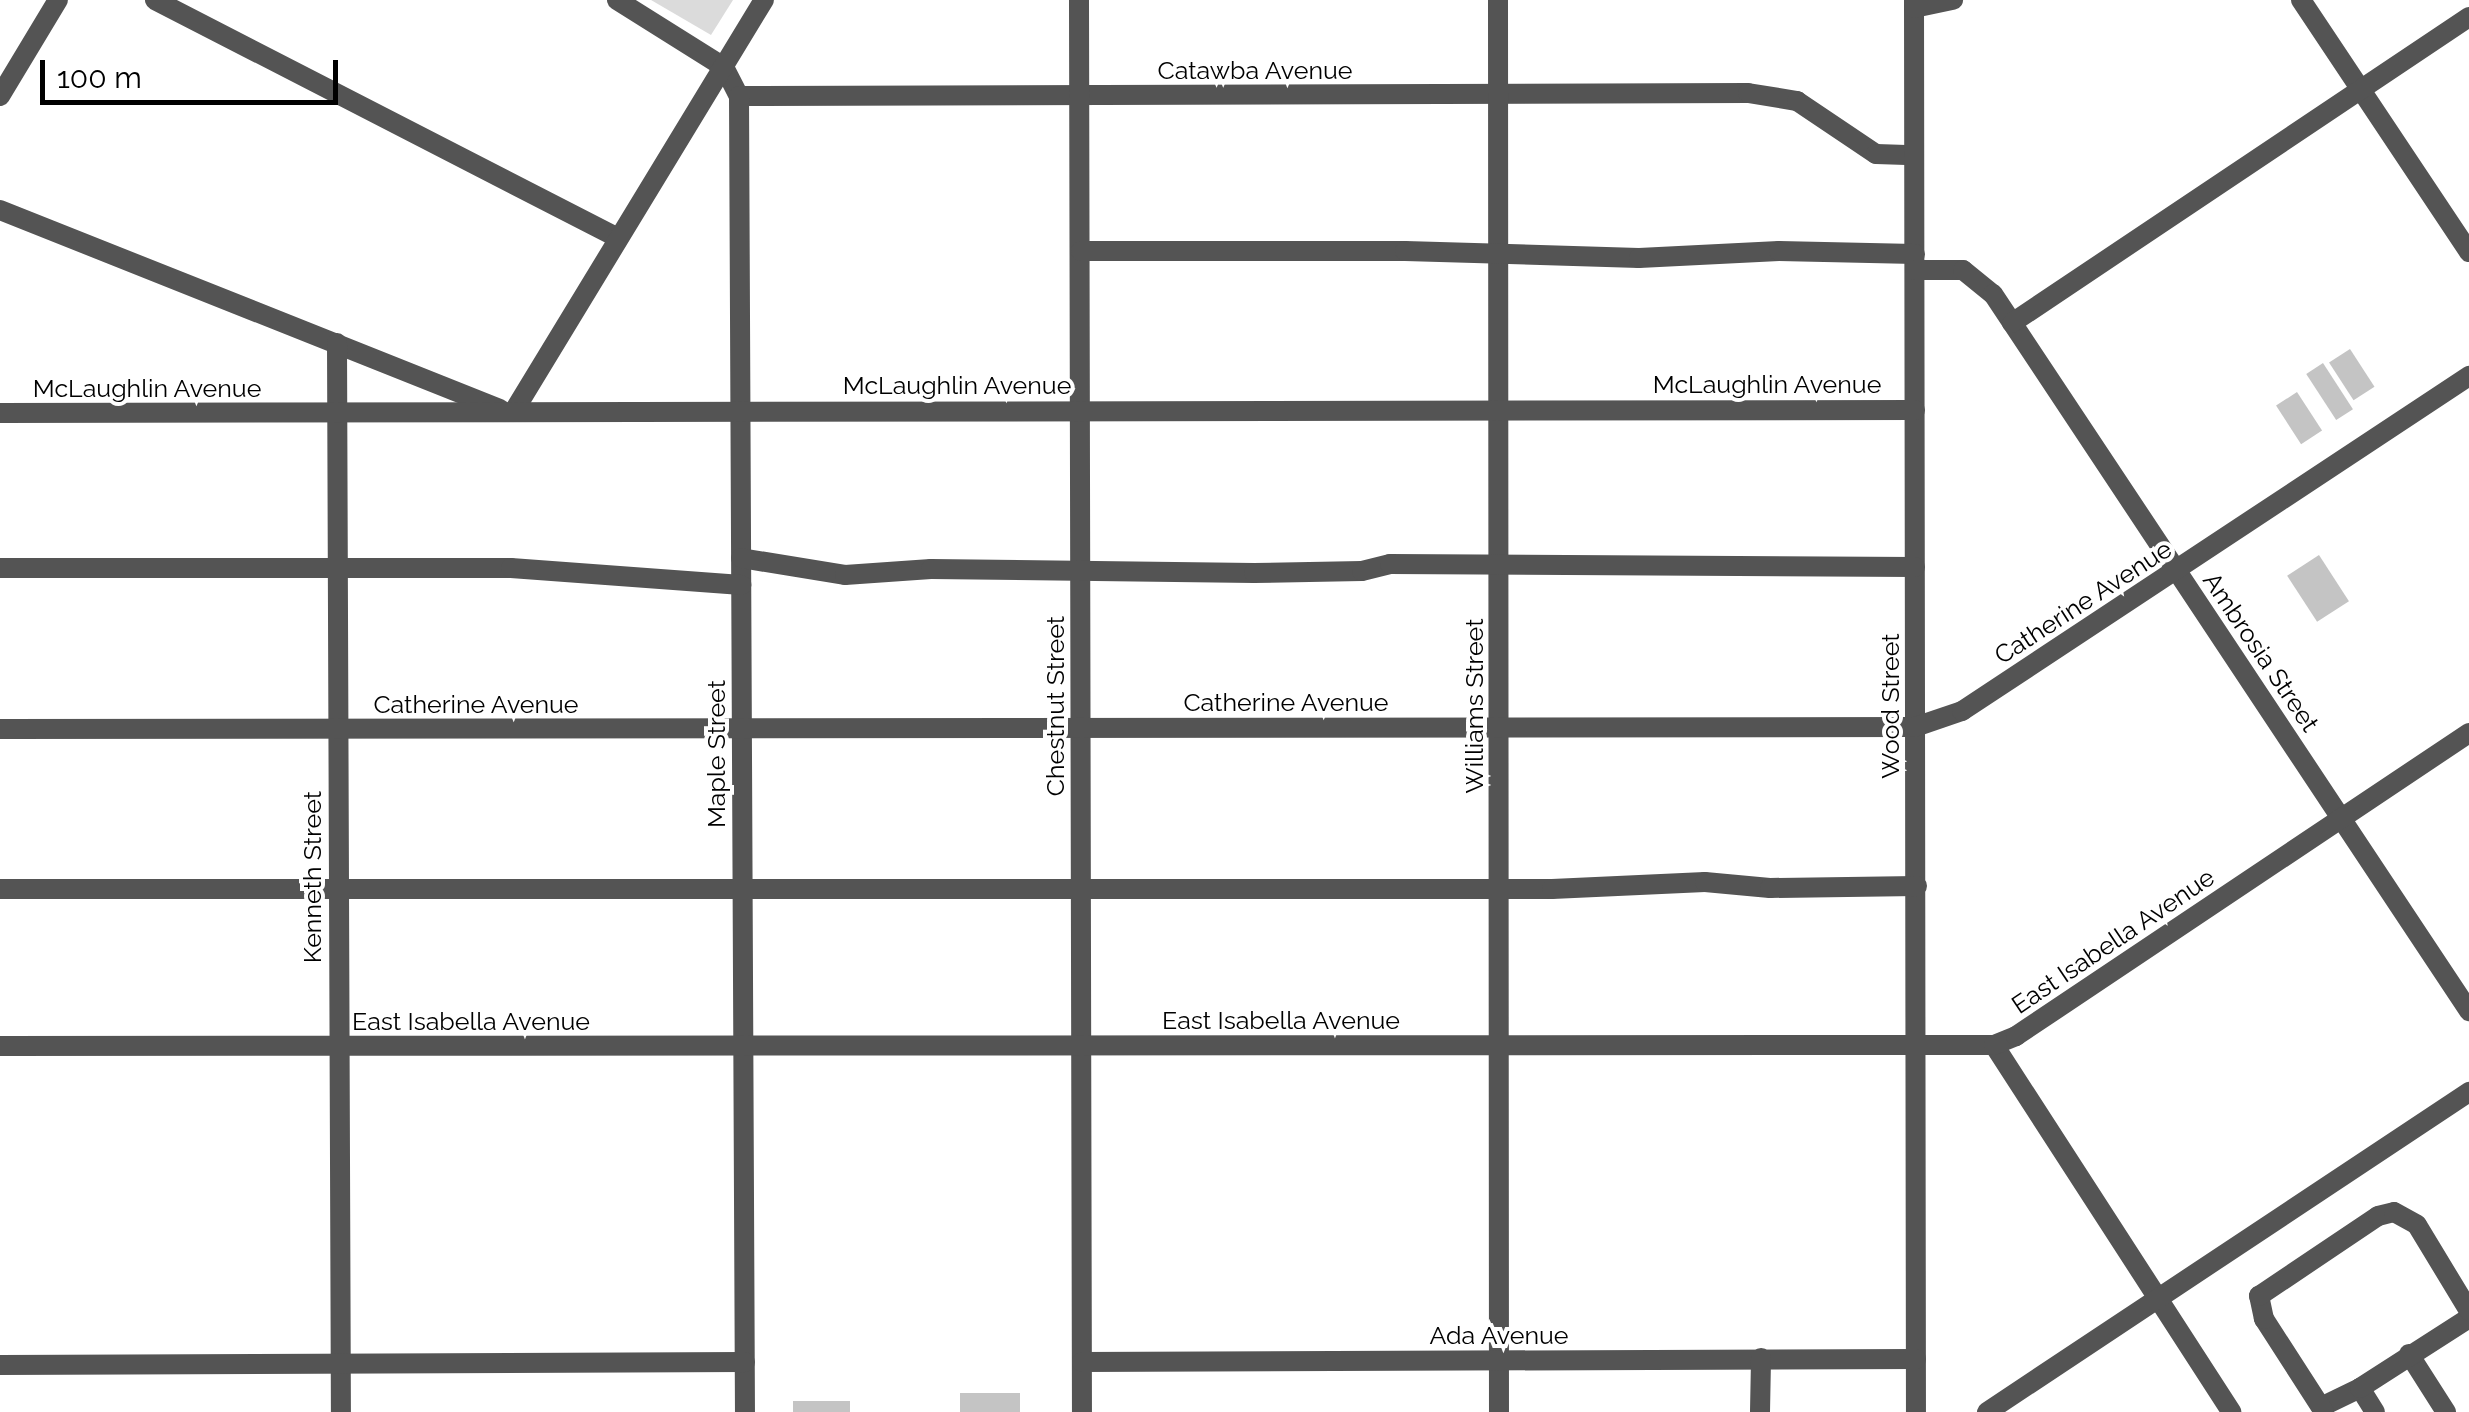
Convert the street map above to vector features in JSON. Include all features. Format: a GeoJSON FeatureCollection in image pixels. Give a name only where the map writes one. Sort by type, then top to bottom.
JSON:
{"type":"FeatureCollection","features":[{"type":"Feature","properties":{"kind":"street"},"geometry":{"type":"LineString","coordinates":[[0,96],[58,0]]}},
{"type":"Feature","properties":{"kind":"street"},"geometry":{"type":"LineString","coordinates":[[156,0],[618,238]]}},
{"type":"Feature","properties":{"kind":"street"},"geometry":{"type":"LineString","coordinates":[[617,0],[724,68],[739,96]]}},
{"type":"Feature","properties":{"kind":"street"},"geometry":{"type":"LineString","coordinates":[[0,210],[510,412],[764,0]]}},
{"type":"Feature","properties":{"kind":"street","name":"Chestnut Street"},"geometry":{"type":"LineString","coordinates":[[1078,0],[1082,1412]]}},
{"type":"Feature","properties":{"kind":"street","name":"Williams Street"},"geometry":{"type":"LineString","coordinates":[[1498,0],[1499,1412]]}},
{"type":"Feature","properties":{"kind":"street"},"geometry":{"type":"LineString","coordinates":[[1914,4],[1953,0]]}},
{"type":"Feature","properties":{"kind":"street"},"geometry":{"type":"LineString","coordinates":[[2301,0],[2469,252]]}},
{"type":"Feature","properties":{"kind":"street","name":"Wood Street"},"geometry":{"type":"LineString","coordinates":[[1914,4],[1916,1412]]}},
{"type":"Feature","properties":{"kind":"street"},"geometry":{"type":"LineString","coordinates":[[2012,323],[2469,17]]}},
{"type":"Feature","properties":{"kind":"street","name":"Catawba Avenue"},"geometry":{"type":"LineString","coordinates":[[739,96],[1748,93],[1797,101],[1876,154],[1914,155]]}},
{"type":"Feature","properties":{"kind":"street","name":"Maple Street"},"geometry":{"type":"LineString","coordinates":[[739,96],[745,1412]]}},
{"type":"Feature","properties":{"kind":"street","name":"Ambrosia Street"},"geometry":{"type":"LineString","coordinates":[[1081,251],[1639,258],[1779,251],[1915,262],[1962,270],[1974,277],[2012,323],[2469,1011]]}},
{"type":"Feature","properties":{"kind":"street","name":"Kenneth Street"},"geometry":{"type":"LineString","coordinates":[[337,343],[340,1412]]}},
{"type":"Feature","properties":{"kind":"street","name":"Catherine Avenue"},"geometry":{"type":"LineString","coordinates":[[0,729],[1915,727],[1962,711],[2469,376]]}},
{"type":"Feature","properties":{"kind":"street","name":"McLaughlin Avenue"},"geometry":{"type":"LineString","coordinates":[[0,413],[1915,410]]}},
{"type":"Feature","properties":{"kind":"street"},"geometry":{"type":"LineString","coordinates":[[741,558],[845,575],[884,570],[1079,568],[1254,573],[1362,571],[1390,564],[1915,567]]}},
{"type":"Feature","properties":{"kind":"street"},"geometry":{"type":"LineString","coordinates":[[0,568],[547,569],[741,585]]}},
{"type":"Feature","properties":{"kind":"street","name":"East Isabella Avenue"},"geometry":{"type":"LineString","coordinates":[[0,1046],[1994,1044],[2016,1036],[2469,733]]}},
{"type":"Feature","properties":{"kind":"street"},"geometry":{"type":"LineString","coordinates":[[0,889],[1500,888],[1705,882],[1770,888],[1917,886]]}},
{"type":"Feature","properties":{"kind":"street"},"geometry":{"type":"LineString","coordinates":[[1994,1044],[2232,1412]]}},
{"type":"Feature","properties":{"kind":"street"},"geometry":{"type":"LineString","coordinates":[[1987,1412],[2469,1092]]}},
{"type":"Feature","properties":{"kind":"street"},"geometry":{"type":"LineString","coordinates":[[2405,1214],[2417,1225],[2469,1315],[2410,1354],[2323,1410],[2264,1318],[2260,1296],[2378,1216],[2405,1214]]}},
{"type":"Feature","properties":{"kind":"street"},"geometry":{"type":"LineString","coordinates":[[2410,1354],[2446,1412]]}},
{"type":"Feature","properties":{"kind":"street"},"geometry":{"type":"LineString","coordinates":[[1760,1412],[1762,1358]]}},
{"type":"Feature","properties":{"kind":"street","name":"Ada Avenue"},"geometry":{"type":"LineString","coordinates":[[1082,1362],[1916,1359]]}},
{"type":"Feature","properties":{"kind":"street"},"geometry":{"type":"LineString","coordinates":[[0,1365],[744,1362]]}},
{"type":"Feature","properties":{"kind":"street"},"geometry":{"type":"LineString","coordinates":[[2360,1388],[2375,1412]]}},
{"type":"Feature","properties":{"kind":"shaded area"},"geometry":{"type":"Polygon","coordinates":[[[651,0],[733,0],[711,35],[651,0]]]}},
{"type":"Feature","properties":{"kind":"building"},"geometry":{"type":"Polygon","coordinates":[[[2350,349],[2375,387],[2354,400],[2329,363],[2350,349]]]}},
{"type":"Feature","properties":{"kind":"building"},"geometry":{"type":"Polygon","coordinates":[[[2323,363],[2353,409],[2336,420],[2306,374],[2323,363]]]}},
{"type":"Feature","properties":{"kind":"building"},"geometry":{"type":"Polygon","coordinates":[[[2297,392],[2322,431],[2301,444],[2276,406],[2297,392]]]}},
{"type":"Feature","properties":{"kind":"building"},"geometry":{"type":"Polygon","coordinates":[[[2319,555],[2349,601],[2317,622],[2287,576],[2319,555]]]}},
{"type":"Feature","properties":{"kind":"building"},"geometry":{"type":"Polygon","coordinates":[[[960,1393],[1020,1393],[1020,1412],[960,1412],[960,1393]]]}},
{"type":"Feature","properties":{"kind":"building"},"geometry":{"type":"Polygon","coordinates":[[[793,1401],[850,1401],[850,1412],[793,1412],[793,1401]]]}}]}
